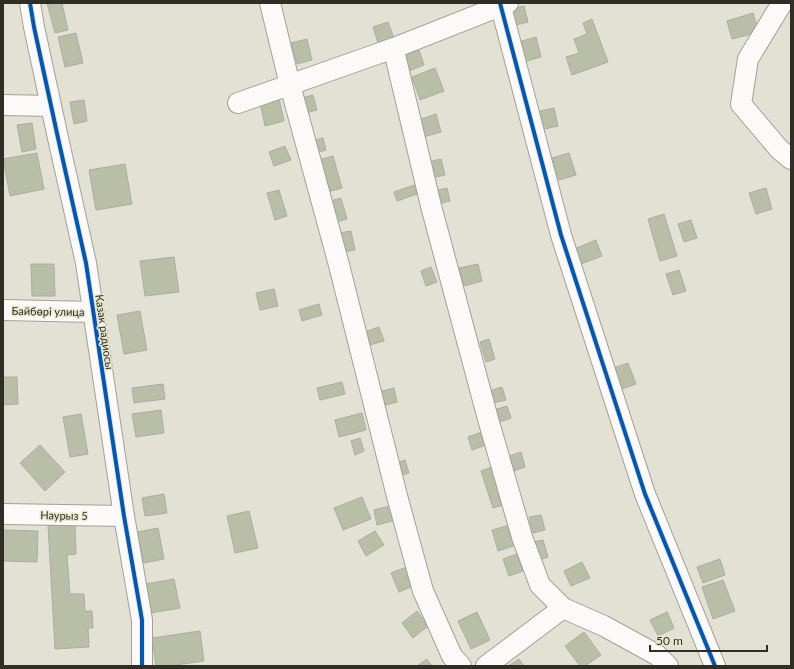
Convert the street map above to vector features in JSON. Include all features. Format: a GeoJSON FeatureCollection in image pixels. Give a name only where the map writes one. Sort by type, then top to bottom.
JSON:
{"type":"FeatureCollection","features":[{"type":"Feature","properties":{"kind":"street","name":"Казак радиосы"},"geometry":{"type":"LineString","coordinates":[[30,3],[86,263],[124,516],[142,620],[142,666]]}},
{"type":"Feature","properties":{"kind":"street"},"geometry":{"type":"LineString","coordinates":[[270,3],[290,85],[339,265],[397,496],[423,591],[452,656],[461,666]]}},
{"type":"Feature","properties":{"kind":"street"},"geometry":{"type":"LineString","coordinates":[[782,3],[748,59],[741,104],[779,149],[791,159]]}},
{"type":"Feature","properties":{"kind":"street"},"geometry":{"type":"LineString","coordinates":[[238,103],[394,48],[502,4],[561,235],[645,494],[714,666]]}},
{"type":"Feature","properties":{"kind":"street"},"geometry":{"type":"LineString","coordinates":[[394,48],[431,206],[488,419],[522,537],[540,585],[562,608],[604,626],[657,655],[668,666]]}},
{"type":"Feature","properties":{"kind":"street"},"geometry":{"type":"LineString","coordinates":[[3,105],[51,106]]}},
{"type":"Feature","properties":{"kind":"street","name":"Байбөрі улица"},"geometry":{"type":"LineString","coordinates":[[3,310],[93,312]]}},
{"type":"Feature","properties":{"kind":"street","name":"Наурыз 5"},"geometry":{"type":"LineString","coordinates":[[3,514],[124,516]]}},
{"type":"Feature","properties":{"kind":"street"},"geometry":{"type":"LineString","coordinates":[[486,666],[562,608]]}},
{"type":"Feature","properties":{"kind":"building"},"geometry":{"type":"Polygon","coordinates":[[[47,3],[62,3],[68,30],[55,33],[47,3]]]}},
{"type":"Feature","properties":{"kind":"building"},"geometry":{"type":"Polygon","coordinates":[[[524,6],[528,22],[511,26],[507,10],[524,6]]]}},
{"type":"Feature","properties":{"kind":"building"},"geometry":{"type":"Polygon","coordinates":[[[753,13],[759,32],[732,39],[727,21],[753,13]]]}},
{"type":"Feature","properties":{"kind":"building"},"geometry":{"type":"Polygon","coordinates":[[[592,19],[608,62],[572,75],[566,57],[579,53],[574,39],[587,34],[583,23],[592,19]]]}},
{"type":"Feature","properties":{"kind":"building"},"geometry":{"type":"Polygon","coordinates":[[[388,22],[395,41],[379,46],[373,27],[388,22]]]}},
{"type":"Feature","properties":{"kind":"building"},"geometry":{"type":"Polygon","coordinates":[[[76,33],[83,63],[65,67],[58,37],[76,33]]]}},
{"type":"Feature","properties":{"kind":"building"},"geometry":{"type":"Polygon","coordinates":[[[536,37],[541,57],[520,63],[515,43],[536,37]]]}},
{"type":"Feature","properties":{"kind":"building"},"geometry":{"type":"Polygon","coordinates":[[[307,39],[312,60],[297,64],[291,43],[307,39]]]}},
{"type":"Feature","properties":{"kind":"building"},"geometry":{"type":"Polygon","coordinates":[[[419,50],[424,65],[409,71],[404,55],[419,50]]]}},
{"type":"Feature","properties":{"kind":"building"},"geometry":{"type":"Polygon","coordinates":[[[435,68],[444,91],[420,100],[412,77],[435,68]]]}},
{"type":"Feature","properties":{"kind":"building"},"geometry":{"type":"Polygon","coordinates":[[[313,95],[317,110],[302,114],[298,99],[313,95]]]}},
{"type":"Feature","properties":{"kind":"building"},"geometry":{"type":"Polygon","coordinates":[[[279,98],[284,121],[265,126],[260,102],[279,98]]]}},
{"type":"Feature","properties":{"kind":"building"},"geometry":{"type":"Polygon","coordinates":[[[84,100],[87,121],[74,124],[70,102],[84,100]]]}},
{"type":"Feature","properties":{"kind":"building"},"geometry":{"type":"Polygon","coordinates":[[[554,108],[558,126],[540,130],[536,112],[554,108]]]}},
{"type":"Feature","properties":{"kind":"building"},"geometry":{"type":"Polygon","coordinates":[[[436,114],[441,132],[423,137],[418,120],[436,114]]]}},
{"type":"Feature","properties":{"kind":"building"},"geometry":{"type":"Polygon","coordinates":[[[32,123],[36,149],[22,152],[17,125],[32,123]]]}},
{"type":"Feature","properties":{"kind":"building"},"geometry":{"type":"Polygon","coordinates":[[[323,138],[326,150],[315,153],[312,141],[323,138]]]}},
{"type":"Feature","properties":{"kind":"building"},"geometry":{"type":"Polygon","coordinates":[[[285,146],[291,160],[274,166],[269,152],[285,146]]]}},
{"type":"Feature","properties":{"kind":"building"},"geometry":{"type":"Polygon","coordinates":[[[37,153],[44,189],[10,196],[3,159],[37,153]]]}},
{"type":"Feature","properties":{"kind":"building"},"geometry":{"type":"Polygon","coordinates":[[[569,153],[576,175],[559,180],[552,158],[569,153]]]}},
{"type":"Feature","properties":{"kind":"building"},"geometry":{"type":"Polygon","coordinates":[[[333,156],[342,188],[324,193],[315,161],[333,156]]]}},
{"type":"Feature","properties":{"kind":"building"},"geometry":{"type":"Polygon","coordinates":[[[441,159],[445,175],[432,178],[428,162],[441,159]]]}},
{"type":"Feature","properties":{"kind":"building"},"geometry":{"type":"Polygon","coordinates":[[[125,164],[132,204],[96,210],[89,170],[125,164]]]}},
{"type":"Feature","properties":{"kind":"building"},"geometry":{"type":"Polygon","coordinates":[[[414,185],[417,194],[397,201],[394,192],[414,185]]]}},
{"type":"Feature","properties":{"kind":"building"},"geometry":{"type":"Polygon","coordinates":[[[447,188],[450,201],[438,204],[434,191],[447,188]]]}},
{"type":"Feature","properties":{"kind":"building"},"geometry":{"type":"Polygon","coordinates":[[[766,188],[772,209],[756,214],[749,193],[766,188]]]}},
{"type":"Feature","properties":{"kind":"building"},"geometry":{"type":"Polygon","coordinates":[[[279,190],[287,216],[275,220],[267,193],[279,190]]]}},
{"type":"Feature","properties":{"kind":"building"},"geometry":{"type":"Polygon","coordinates":[[[341,198],[347,219],[330,224],[323,203],[341,198]]]}},
{"type":"Feature","properties":{"kind":"building"},"geometry":{"type":"Polygon","coordinates":[[[664,214],[677,256],[660,261],[648,219],[664,214]]]}},
{"type":"Feature","properties":{"kind":"building"},"geometry":{"type":"Polygon","coordinates":[[[691,220],[697,238],[684,242],[678,224],[691,220]]]}},
{"type":"Feature","properties":{"kind":"building"},"geometry":{"type":"Polygon","coordinates":[[[351,231],[355,250],[343,252],[339,233],[351,231]]]}},
{"type":"Feature","properties":{"kind":"building"},"geometry":{"type":"Polygon","coordinates":[[[596,240],[602,256],[576,266],[570,251],[596,240]]]}},
{"type":"Feature","properties":{"kind":"building"},"geometry":{"type":"Polygon","coordinates":[[[174,257],[179,292],[145,296],[140,261],[174,257]]]}},
{"type":"Feature","properties":{"kind":"building"},"geometry":{"type":"Polygon","coordinates":[[[31,264],[54,264],[55,296],[32,296],[31,264]]]}},
{"type":"Feature","properties":{"kind":"building"},"geometry":{"type":"Polygon","coordinates":[[[478,264],[482,281],[464,286],[459,268],[478,264]]]}},
{"type":"Feature","properties":{"kind":"building"},"geometry":{"type":"Polygon","coordinates":[[[431,267],[437,282],[426,286],[421,271],[431,267]]]}},
{"type":"Feature","properties":{"kind":"building"},"geometry":{"type":"Polygon","coordinates":[[[679,270],[686,291],[673,295],[666,274],[679,270]]]}},
{"type":"Feature","properties":{"kind":"building"},"geometry":{"type":"Polygon","coordinates":[[[274,289],[278,306],[260,310],[256,293],[274,289]]]}},
{"type":"Feature","properties":{"kind":"building"},"geometry":{"type":"Polygon","coordinates":[[[319,304],[322,315],[302,321],[299,310],[319,304]]]}},
{"type":"Feature","properties":{"kind":"building"},"geometry":{"type":"Polygon","coordinates":[[[140,311],[147,350],[124,354],[117,315],[140,311]]]}},
{"type":"Feature","properties":{"kind":"building"},"geometry":{"type":"Polygon","coordinates":[[[379,327],[384,341],[366,346],[362,333],[379,327]]]}},
{"type":"Feature","properties":{"kind":"building"},"geometry":{"type":"Polygon","coordinates":[[[489,339],[495,359],[486,362],[480,342],[489,339]]]}},
{"type":"Feature","properties":{"kind":"building"},"geometry":{"type":"Polygon","coordinates":[[[628,363],[636,384],[616,391],[608,370],[628,363]]]}},
{"type":"Feature","properties":{"kind":"building"},"geometry":{"type":"Polygon","coordinates":[[[3,377],[17,377],[18,404],[3,405],[3,377]]]}},
{"type":"Feature","properties":{"kind":"building"},"geometry":{"type":"Polygon","coordinates":[[[342,382],[345,394],[320,400],[317,388],[342,382]]]}},
{"type":"Feature","properties":{"kind":"building"},"geometry":{"type":"Polygon","coordinates":[[[163,384],[165,399],[134,403],[132,388],[163,384]]]}},
{"type":"Feature","properties":{"kind":"building"},"geometry":{"type":"Polygon","coordinates":[[[502,387],[506,400],[493,403],[489,391],[502,387]]]}},
{"type":"Feature","properties":{"kind":"building"},"geometry":{"type":"Polygon","coordinates":[[[394,388],[397,402],[382,406],[378,392],[394,388]]]}},
{"type":"Feature","properties":{"kind":"building"},"geometry":{"type":"Polygon","coordinates":[[[507,406],[511,418],[497,423],[493,410],[507,406]]]}},
{"type":"Feature","properties":{"kind":"building"},"geometry":{"type":"Polygon","coordinates":[[[161,410],[164,433],[136,437],[132,414],[161,410]]]}},
{"type":"Feature","properties":{"kind":"building"},"geometry":{"type":"Polygon","coordinates":[[[362,413],[366,430],[339,437],[335,420],[362,413]]]}},
{"type":"Feature","properties":{"kind":"building"},"geometry":{"type":"Polygon","coordinates":[[[81,414],[88,454],[70,457],[63,417],[81,414]]]}},
{"type":"Feature","properties":{"kind":"building"},"geometry":{"type":"Polygon","coordinates":[[[482,432],[486,445],[472,450],[468,437],[482,432]]]}},
{"type":"Feature","properties":{"kind":"building"},"geometry":{"type":"Polygon","coordinates":[[[360,438],[364,451],[355,455],[351,441],[360,438]]]}},
{"type":"Feature","properties":{"kind":"building"},"geometry":{"type":"Polygon","coordinates":[[[40,445],[65,472],[45,491],[20,463],[40,445]]]}},
{"type":"Feature","properties":{"kind":"building"},"geometry":{"type":"Polygon","coordinates":[[[521,452],[525,467],[508,473],[504,458],[521,452]]]}},
{"type":"Feature","properties":{"kind":"building"},"geometry":{"type":"Polygon","coordinates":[[[405,460],[409,473],[396,477],[393,464],[405,460]]]}},
{"type":"Feature","properties":{"kind":"building"},"geometry":{"type":"Polygon","coordinates":[[[497,465],[510,503],[493,508],[481,471],[497,465]]]}},
{"type":"Feature","properties":{"kind":"building"},"geometry":{"type":"Polygon","coordinates":[[[164,494],[167,513],[145,516],[142,498],[164,494]]]}},
{"type":"Feature","properties":{"kind":"building"},"geometry":{"type":"Polygon","coordinates":[[[362,497],[371,519],[343,530],[334,508],[362,497]]]}},
{"type":"Feature","properties":{"kind":"building"},"geometry":{"type":"Polygon","coordinates":[[[393,505],[396,520],[377,525],[374,510],[393,505]]]}},
{"type":"Feature","properties":{"kind":"building"},"geometry":{"type":"Polygon","coordinates":[[[249,511],[258,548],[235,553],[227,516],[249,511]]]}},
{"type":"Feature","properties":{"kind":"building"},"geometry":{"type":"Polygon","coordinates":[[[541,515],[545,530],[533,533],[529,517],[541,515]]]}},
{"type":"Feature","properties":{"kind":"building"},"geometry":{"type":"Polygon","coordinates":[[[75,523],[76,554],[67,555],[70,594],[84,594],[85,611],[92,611],[93,628],[88,628],[89,647],[55,649],[48,525],[75,523]]]}},
{"type":"Feature","properties":{"kind":"building"},"geometry":{"type":"Polygon","coordinates":[[[510,525],[516,545],[498,551],[492,530],[510,525]]]}},
{"type":"Feature","properties":{"kind":"building"},"geometry":{"type":"Polygon","coordinates":[[[158,528],[164,559],[144,563],[137,532],[158,528]]]}},
{"type":"Feature","properties":{"kind":"building"},"geometry":{"type":"Polygon","coordinates":[[[3,530],[38,531],[37,562],[3,561],[3,530]]]}},
{"type":"Feature","properties":{"kind":"building"},"geometry":{"type":"Polygon","coordinates":[[[375,531],[384,545],[366,556],[358,541],[375,531]]]}},
{"type":"Feature","properties":{"kind":"building"},"geometry":{"type":"Polygon","coordinates":[[[543,540],[548,557],[539,560],[533,542],[543,540]]]}},
{"type":"Feature","properties":{"kind":"building"},"geometry":{"type":"Polygon","coordinates":[[[517,554],[523,571],[509,576],[503,559],[517,554]]]}},
{"type":"Feature","properties":{"kind":"building"},"geometry":{"type":"Polygon","coordinates":[[[720,559],[725,575],[703,583],[697,567],[720,559]]]}},
{"type":"Feature","properties":{"kind":"building"},"geometry":{"type":"Polygon","coordinates":[[[582,562],[590,578],[571,586],[564,571],[582,562]]]}},
{"type":"Feature","properties":{"kind":"building"},"geometry":{"type":"Polygon","coordinates":[[[407,567],[415,585],[399,592],[391,573],[407,567]]]}},
{"type":"Feature","properties":{"kind":"building"},"geometry":{"type":"Polygon","coordinates":[[[174,579],[180,608],[151,613],[146,584],[174,579]]]}},
{"type":"Feature","properties":{"kind":"building"},"geometry":{"type":"Polygon","coordinates":[[[723,580],[735,611],[713,619],[702,587],[723,580]]]}},
{"type":"Feature","properties":{"kind":"building"},"geometry":{"type":"Polygon","coordinates":[[[417,611],[428,626],[413,638],[402,623],[417,611]]]}},
{"type":"Feature","properties":{"kind":"building"},"geometry":{"type":"Polygon","coordinates":[[[477,612],[490,640],[471,649],[458,621],[477,612]]]}},
{"type":"Feature","properties":{"kind":"building"},"geometry":{"type":"Polygon","coordinates":[[[667,612],[674,628],[658,636],[650,620],[667,612]]]}},
{"type":"Feature","properties":{"kind":"building"},"geometry":{"type":"Polygon","coordinates":[[[200,631],[204,661],[169,666],[156,666],[152,638],[200,631]]]}},
{"type":"Feature","properties":{"kind":"building"},"geometry":{"type":"Polygon","coordinates":[[[584,632],[601,655],[585,666],[580,666],[565,646],[584,632]]]}},
{"type":"Feature","properties":{"kind":"building"},"geometry":{"type":"Polygon","coordinates":[[[427,659],[432,666],[417,666],[427,659]]]}},
{"type":"Feature","properties":{"kind":"building"},"geometry":{"type":"Polygon","coordinates":[[[519,659],[524,666],[508,666],[519,659]]]}},
{"type":"Feature","properties":{"kind":"cycle path"},"geometry":{"type":"LineString","coordinates":[[30,3],[86,263],[124,516],[142,620],[142,666]]}},
{"type":"Feature","properties":{"kind":"cycle path"},"geometry":{"type":"LineString","coordinates":[[500,3],[561,235],[645,494],[715,666]]}}]}
